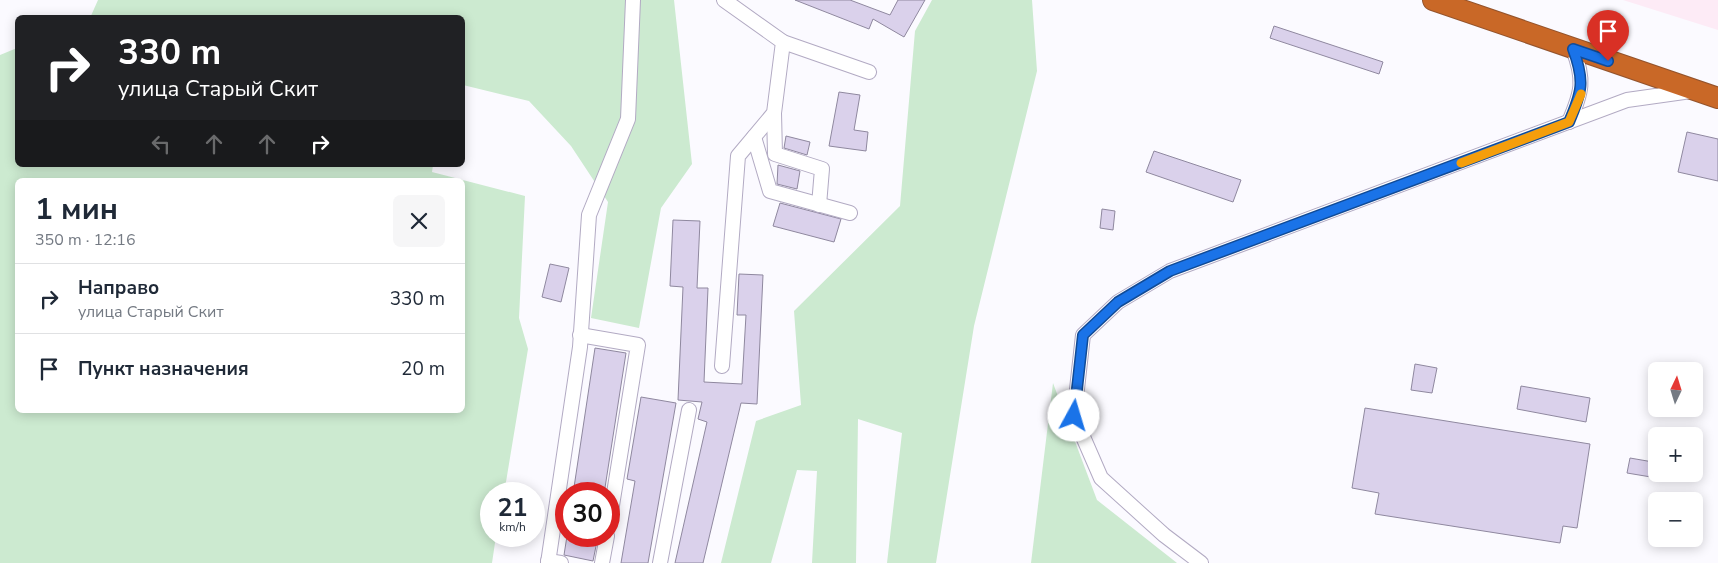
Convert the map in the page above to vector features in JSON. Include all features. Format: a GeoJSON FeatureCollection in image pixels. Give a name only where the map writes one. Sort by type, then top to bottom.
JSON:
{"type":"FeatureCollection","features":[{"type":"Feature","properties":{"kind":"highway"},"geometry":{"type":"LineString","coordinates":[[1433,0],[1693,91],[1718,98]]}},
{"type":"Feature","properties":{"kind":"street"},"geometry":{"type":"LineString","coordinates":[[552,562],[580,335],[589,215],[628,118],[633,0]]}},
{"type":"Feature","properties":{"kind":"street"},"geometry":{"type":"LineString","coordinates":[[724,0],[782,42],[868,72]]}},
{"type":"Feature","properties":{"kind":"street"},"geometry":{"type":"LineString","coordinates":[[782,42],[774,113],[775,154],[822,168],[819,205]]}},
{"type":"Feature","properties":{"kind":"street"},"geometry":{"type":"LineString","coordinates":[[1569,122],[1581,94],[1581,71],[1573,49]]}},
{"type":"Feature","properties":{"kind":"street"},"geometry":{"type":"LineString","coordinates":[[1201,563],[1164,535],[1101,478],[1074,416],[1083,335],[1118,302],[1170,271],[1627,100],[1693,91]]}},
{"type":"Feature","properties":{"kind":"street"},"geometry":{"type":"LineString","coordinates":[[722,366],[738,156],[774,113]]}},
{"type":"Feature","properties":{"kind":"street"},"geometry":{"type":"LineString","coordinates":[[754,137],[770,191],[850,213]]}},
{"type":"Feature","properties":{"kind":"street"},"geometry":{"type":"LineString","coordinates":[[580,335],[638,345],[616,482]]}},
{"type":"Feature","properties":{"kind":"street"},"geometry":{"type":"LineString","coordinates":[[660,563],[689,410]]}},
{"type":"Feature","properties":{"kind":"street"},"geometry":{"type":"LineString","coordinates":[[602,563],[605,547]]}},
{"type":"Feature","properties":{"kind":"shaded area"},"geometry":{"type":"Polygon","coordinates":[[[1623,0],[1718,0],[1718,30],[1623,0]]]}},
{"type":"Feature","properties":{"kind":"green space"},"geometry":{"type":"Polygon","coordinates":[[[98,0],[674,0],[692,164],[661,208],[639,328],[591,318],[608,202],[571,146],[529,101],[465,85],[465,15],[91,15],[98,0]]]}},
{"type":"Feature","properties":{"kind":"green space"},"geometry":{"type":"Polygon","coordinates":[[[932,0],[1032,0],[1037,71],[974,326],[936,563],[887,563],[902,433],[858,419],[856,563],[812,563],[817,471],[797,470],[771,563],[721,563],[756,421],[801,405],[794,311],[900,206],[915,31],[932,0]]]}},
{"type":"Feature","properties":{"kind":"green space"},"geometry":{"type":"Polygon","coordinates":[[[15,49],[15,167],[433,167],[432,172],[455,178],[15,178],[15,413],[465,413],[465,181],[525,196],[519,318],[528,349],[506,482],[480,482],[480,547],[494,547],[492,563],[0,563],[0,55],[15,49]]]}},
{"type":"Feature","properties":{"kind":"green space"},"geometry":{"type":"Polygon","coordinates":[[[1053,383],[1097,500],[1177,563],[1031,563],[1053,383]]]}},
{"type":"Feature","properties":{"kind":"building"},"geometry":{"type":"Polygon","coordinates":[[[795,0],[850,0],[890,15],[898,0],[925,0],[904,37],[873,19],[869,29],[795,0]]]}},
{"type":"Feature","properties":{"kind":"building"},"geometry":{"type":"Polygon","coordinates":[[[1274,26],[1383,62],[1379,74],[1270,38],[1274,26]]]}},
{"type":"Feature","properties":{"kind":"building"},"geometry":{"type":"Polygon","coordinates":[[[839,92],[860,95],[854,130],[868,132],[866,151],[829,146],[839,92]]]}},
{"type":"Feature","properties":{"kind":"building"},"geometry":{"type":"Polygon","coordinates":[[[1687,132],[1718,139],[1718,181],[1678,172],[1687,132]]]}},
{"type":"Feature","properties":{"kind":"building"},"geometry":{"type":"Polygon","coordinates":[[[786,136],[810,142],[807,155],[784,148],[786,136]]]}},
{"type":"Feature","properties":{"kind":"building"},"geometry":{"type":"Polygon","coordinates":[[[1154,151],[1241,180],[1233,202],[1146,172],[1154,151]]]}},
{"type":"Feature","properties":{"kind":"building"},"geometry":{"type":"Polygon","coordinates":[[[778,165],[800,171],[797,189],[777,184],[778,165]]]}},
{"type":"Feature","properties":{"kind":"building"},"geometry":{"type":"Polygon","coordinates":[[[780,203],[841,219],[834,242],[773,226],[780,203]]]}},
{"type":"Feature","properties":{"kind":"building"},"geometry":{"type":"Polygon","coordinates":[[[1102,209],[1115,211],[1113,230],[1100,228],[1102,209]]]}},
{"type":"Feature","properties":{"kind":"building"},"geometry":{"type":"Polygon","coordinates":[[[673,220],[700,221],[697,288],[708,288],[704,382],[742,384],[746,315],[737,315],[739,274],[763,275],[757,404],[741,403],[703,563],[675,563],[707,422],[698,419],[702,402],[678,400],[683,287],[670,286],[673,220]]]}},
{"type":"Feature","properties":{"kind":"building"},"geometry":{"type":"Polygon","coordinates":[[[550,264],[569,268],[561,302],[542,297],[550,264]]]}},
{"type":"Feature","properties":{"kind":"building"},"geometry":{"type":"Polygon","coordinates":[[[595,348],[626,353],[606,482],[575,482],[595,348]]]}},
{"type":"Feature","properties":{"kind":"building"},"geometry":{"type":"Polygon","coordinates":[[[1415,364],[1437,368],[1432,393],[1411,390],[1415,364]]]}},
{"type":"Feature","properties":{"kind":"building"},"geometry":{"type":"Polygon","coordinates":[[[1521,386],[1590,398],[1586,422],[1517,409],[1521,386]]]}},
{"type":"Feature","properties":{"kind":"building"},"geometry":{"type":"Polygon","coordinates":[[[641,397],[676,403],[648,563],[621,563],[635,481],[627,479],[641,397]]]}},
{"type":"Feature","properties":{"kind":"building"},"geometry":{"type":"Polygon","coordinates":[[[1365,408],[1590,444],[1577,528],[1563,526],[1560,543],[1375,514],[1379,493],[1352,488],[1365,408]]]}},
{"type":"Feature","properties":{"kind":"building"},"geometry":{"type":"Polygon","coordinates":[[[1630,458],[1648,461],[1648,476],[1627,473],[1630,458]]]}},
{"type":"Feature","properties":{"kind":"building"},"geometry":{"type":"Polygon","coordinates":[[[565,547],[596,547],[593,561],[564,555],[565,547]]]}},
{"type":"Feature","properties":{"kind":"slow traffic"},"geometry":{"type":"LineString","coordinates":[[1461,163],[1569,122],[1581,94]]}},
{"type":"Feature","properties":{"kind":"route"},"geometry":{"type":"LineString","coordinates":[[1074,416],[1083,335],[1118,302],[1170,271],[1569,122],[1581,94],[1581,71],[1573,49],[1608,61]]}}]}
